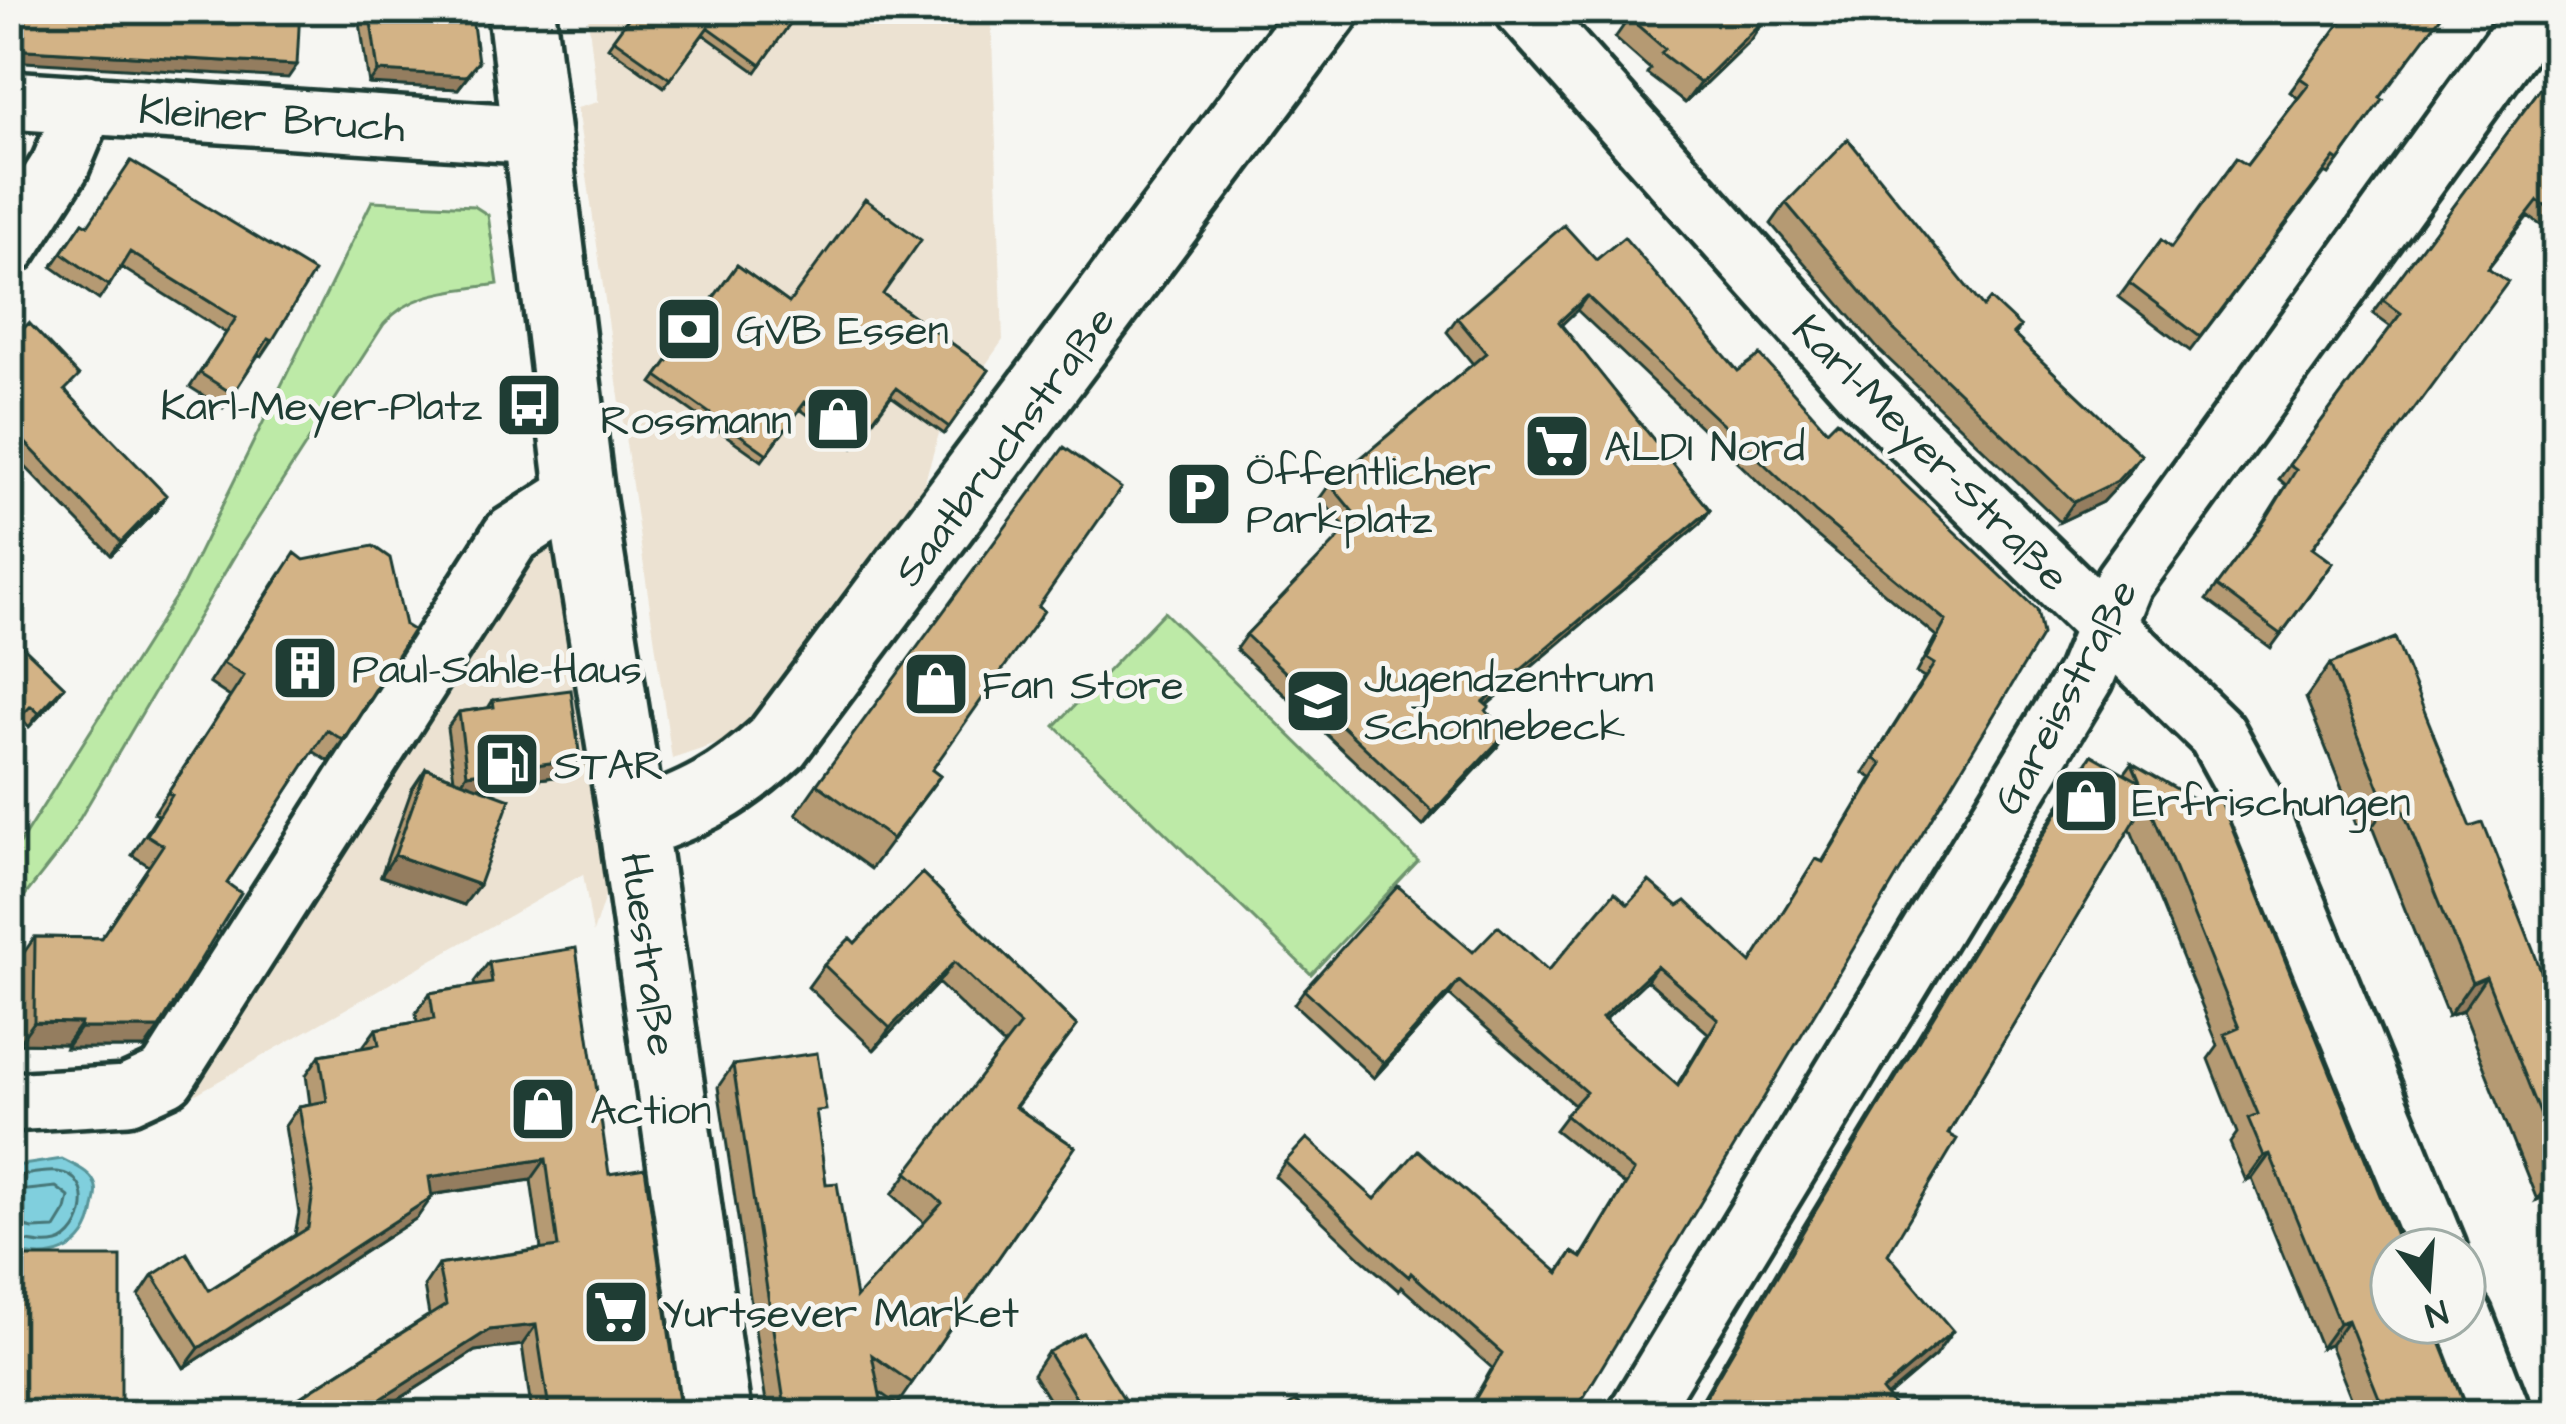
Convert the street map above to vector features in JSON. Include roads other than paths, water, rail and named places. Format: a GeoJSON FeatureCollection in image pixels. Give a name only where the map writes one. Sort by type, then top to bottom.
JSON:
{"type":"FeatureCollection","features":[{"type":"Feature","properties":{"kind":"main road","name":"Huestraße"},"geometry":{"type":"LineString","coordinates":[[521,9],[580,493],[717,1415]]}},
{"type":"Feature","properties":{"kind":"main road","name":"Saatbruchstraße"},"geometry":{"type":"LineString","coordinates":[[633,826],[690,805],[738,780],[777,743],[1327,9]]}},
{"type":"Feature","properties":{"kind":"street","name":"Karl-Meyer-Straße"},"geometry":{"type":"LineString","coordinates":[[1524,9],[1862,388],[2217,734],[2236,764],[2428,1226]]}},
{"type":"Feature","properties":{"kind":"street","name":"Gareisstraße"},"geometry":{"type":"LineString","coordinates":[[1637,1415],[2085,677],[2124,582],[2538,9]]}},
{"type":"Feature","properties":{"kind":"street","name":"Kleiner Bruch"},"geometry":{"type":"LineString","coordinates":[[9,100],[535,135]]}},
{"type":"Feature","properties":{"kind":"street"},"geometry":{"type":"LineString","coordinates":[[9,246],[60,166],[86,104]]}},
{"type":"Feature","properties":{"kind":"street"},"geometry":{"type":"LineString","coordinates":[[9,1102],[128,1095],[166,1077],[511,536],[580,493]]}},
{"type":"Feature","properties":{"kind":"street"},"geometry":{"type":"LineString","coordinates":[[2475,1346],[2502,1415]]}},
{"type":"Feature","properties":{"kind":"water"},"geometry":{"type":"Polygon","coordinates":[[[62,1159],[87,1173],[96,1187],[83,1236],[52,1255],[9,1249],[9,1167],[62,1159]]]}},
{"type":"Feature","properties":{"kind":"place","name":"GVB Essen"},"geometry":{"type":"Point","coordinates":[689,329]}},
{"type":"Feature","properties":{"kind":"place","name":"Karl-Meyer-Platz"},"geometry":{"type":"Point","coordinates":[529,405]}},
{"type":"Feature","properties":{"kind":"place","name":"Rossmann"},"geometry":{"type":"Point","coordinates":[838,419]}},
{"type":"Feature","properties":{"kind":"place","name":"ALDI Nord"},"geometry":{"type":"Point","coordinates":[1557,446]}},
{"type":"Feature","properties":{"kind":"place","name":"Öffentlicher Parkplatz"},"geometry":{"type":"Point","coordinates":[1199,494]}},
{"type":"Feature","properties":{"kind":"place","name":"Paul-Sahle-Haus"},"geometry":{"type":"Point","coordinates":[305,668]}},
{"type":"Feature","properties":{"kind":"place","name":"Fan Store"},"geometry":{"type":"Point","coordinates":[936,684]}},
{"type":"Feature","properties":{"kind":"place","name":"Jugendzentrum Schonnebeck"},"geometry":{"type":"Point","coordinates":[1318,701]}},
{"type":"Feature","properties":{"kind":"place","name":"STAR"},"geometry":{"type":"Point","coordinates":[507,764]}},
{"type":"Feature","properties":{"kind":"place","name":"Erfrischungen"},"geometry":{"type":"Point","coordinates":[2086,801]}},
{"type":"Feature","properties":{"kind":"place","name":"Action"},"geometry":{"type":"Point","coordinates":[543,1109]}},
{"type":"Feature","properties":{"kind":"place","name":"Yurtsever Market"},"geometry":{"type":"Point","coordinates":[616,1312]}}]}
